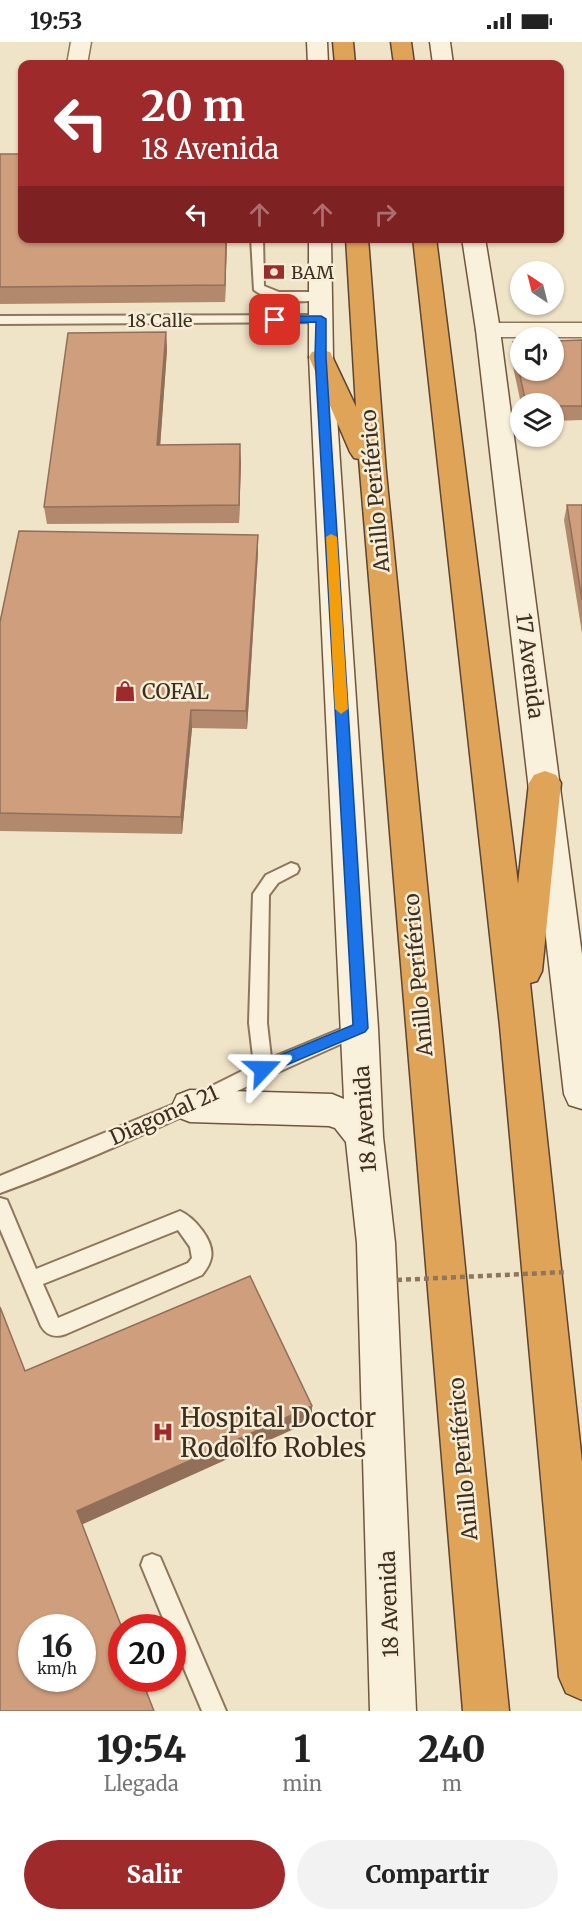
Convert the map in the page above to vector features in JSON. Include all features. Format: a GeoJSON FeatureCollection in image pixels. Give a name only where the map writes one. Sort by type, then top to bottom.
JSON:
{"type":"FeatureCollection","features":[{"type":"Feature","properties":{"kind":"highway"},"geometry":{"type":"LineString","coordinates":[[343,42],[345,60]]}},
{"type":"Feature","properties":{"kind":"highway","name":"Anillo Periférico"},"geometry":{"type":"LineString","coordinates":[[357,243],[373,472],[486,1711]]}},
{"type":"Feature","properties":{"kind":"highway"},"geometry":{"type":"LineString","coordinates":[[425,243],[518,1026],[582,1677]]}},
{"type":"Feature","properties":{"kind":"highway"},"geometry":{"type":"LineString","coordinates":[[321,357],[373,472]]}},
{"type":"Feature","properties":{"kind":"highway"},"geometry":{"type":"LineString","coordinates":[[518,1026],[545,783]]}},
{"type":"Feature","properties":{"kind":"street"},"geometry":{"type":"LineString","coordinates":[[78,60],[81,42]]}},
{"type":"Feature","properties":{"kind":"street"},"geometry":{"type":"LineString","coordinates":[[316,42],[318,60]]}},
{"type":"Feature","properties":{"kind":"street"},"geometry":{"type":"LineString","coordinates":[[440,42],[442,60]]}},
{"type":"Feature","properties":{"kind":"street","name":"18 Avenida"},"geometry":{"type":"LineString","coordinates":[[320,243],[321,357],[360,1028],[364,1137],[376,1243],[393,1711]]}},
{"type":"Feature","properties":{"kind":"street","name":"17 Avenida"},"geometry":{"type":"LineString","coordinates":[[474,243],[488,330],[545,783],[574,959],[582,1094]]}},
{"type":"Feature","properties":{"kind":"street"},"geometry":{"type":"LineString","coordinates":[[488,330],[582,330]]}},
{"type":"Feature","properties":{"kind":"street"},"geometry":{"type":"LineString","coordinates":[[190,1106],[332,1110],[348,1117],[364,1137]]}},
{"type":"Feature","properties":{"kind":"lane"},"geometry":{"type":"LineString","coordinates":[[257,243],[258,287],[263,292],[274,296],[321,308]]}},
{"type":"Feature","properties":{"kind":"lane","name":"18 Calle"},"geometry":{"type":"LineString","coordinates":[[0,320],[321,308]]}},
{"type":"Feature","properties":{"kind":"lane"},"geometry":{"type":"LineString","coordinates":[[263,1069],[258,1023],[261,894],[272,879],[291,869]]}},
{"type":"Feature","properties":{"kind":"lane","name":"Diagonal 21"},"geometry":{"type":"LineString","coordinates":[[0,1185],[190,1106],[263,1069],[360,1028]]}},
{"type":"Feature","properties":{"kind":"lane"},"geometry":{"type":"LineString","coordinates":[[0,1206],[48,1319],[52,1326],[59,1327],[195,1269],[201,1262],[202,1254],[187,1225],[180,1220],[32,1280]]}},
{"type":"Feature","properties":{"kind":"lane"},"geometry":{"type":"LineString","coordinates":[[152,1565],[214,1711]]}},
{"type":"Feature","properties":{"kind":"path"},"geometry":{"type":"LineString","coordinates":[[397,1280],[567,1272]]}},
{"type":"Feature","properties":{"kind":"building"},"geometry":{"type":"Polygon","coordinates":[[[0,154],[18,154],[18,243],[226,243],[225,285],[0,287],[0,154]]]}},
{"type":"Feature","properties":{"kind":"building"},"geometry":{"type":"Polygon","coordinates":[[[166,332],[157,445],[240,444],[239,505],[44,507],[68,333],[166,332]]]}},
{"type":"Feature","properties":{"kind":"building"},"geometry":{"type":"Polygon","coordinates":[[[582,340],[582,406],[564,406],[564,393],[524,393],[521,381],[564,381],[564,341],[582,340]]]}},
{"type":"Feature","properties":{"kind":"building"},"geometry":{"type":"Polygon","coordinates":[[[567,505],[582,505],[582,600],[567,505]]]}},
{"type":"Feature","properties":{"kind":"building","name":"COFAL"},"geometry":{"type":"Polygon","coordinates":[[[19,531],[258,535],[246,711],[191,710],[181,817],[0,813],[0,622],[19,531]]]}},
{"type":"Feature","properties":{"kind":"building"},"geometry":{"type":"Polygon","coordinates":[[[250,1276],[312,1406],[77,1511],[117,1614],[108,1614],[108,1692],[147,1692],[154,1711],[0,1711],[0,1307],[25,1371],[250,1276]]]}},
{"type":"Feature","properties":{"kind":"slow traffic"},"geometry":{"type":"LineString","coordinates":[[331,537],[341,709]]}},
{"type":"Feature","properties":{"kind":"place","name":"BAM"},"geometry":{"type":"Point","coordinates":[274,272]}},
{"type":"Feature","properties":{"kind":"place","name":"COFAL"},"geometry":{"type":"Point","coordinates":[125,691]}},
{"type":"Feature","properties":{"kind":"place","name":"Hospital Doctor Rodolfo Robles"},"geometry":{"type":"Point","coordinates":[163,1432]}},
{"type":"Feature","properties":{"kind":"route"},"geometry":{"type":"LineString","coordinates":[[263,1069],[360,1028],[321,357],[321,319],[275,320]]}}]}
